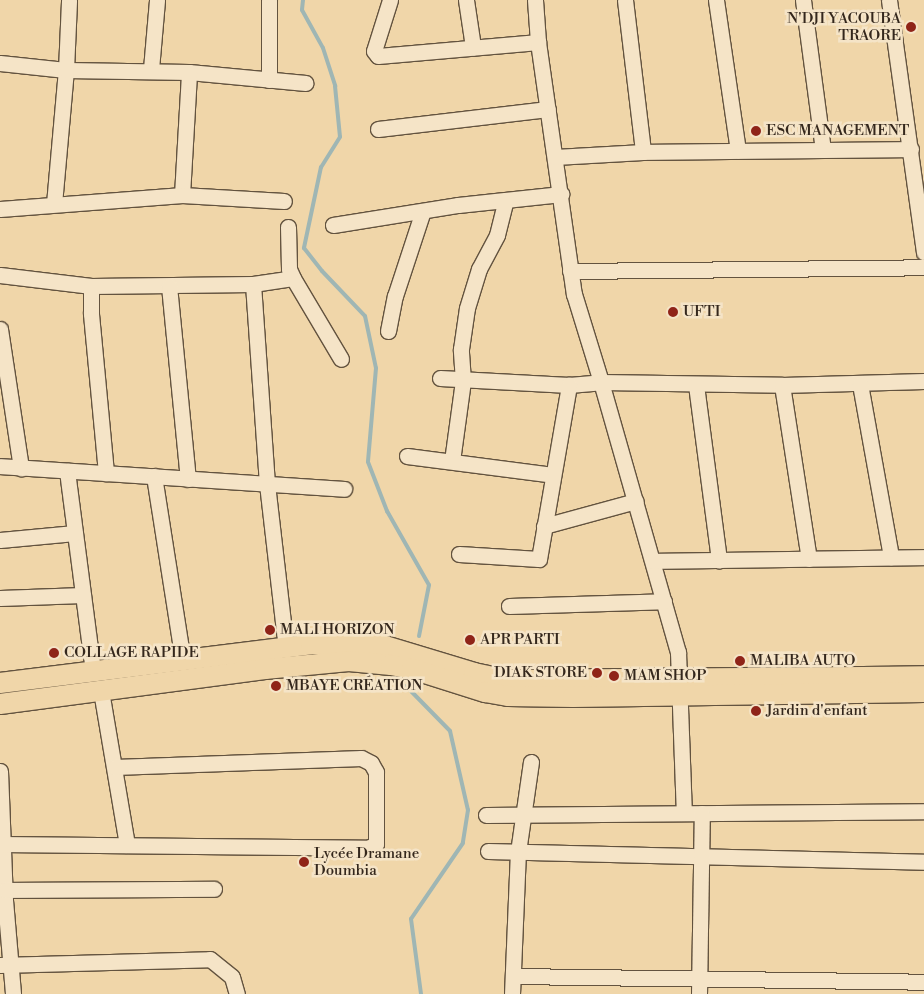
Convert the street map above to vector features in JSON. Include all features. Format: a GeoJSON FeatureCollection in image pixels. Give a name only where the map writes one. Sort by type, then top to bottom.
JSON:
{"type":"FeatureCollection","features":[{"type":"Feature","properties":{"kind":"main road"},"geometry":{"type":"LineString","coordinates":[[0,683],[311,644],[382,646],[474,673],[507,680],[680,687],[924,692]]}},
{"type":"Feature","properties":{"kind":"main road"},"geometry":{"type":"LineString","coordinates":[[0,704],[349,661],[412,669],[485,692],[508,696],[573,697],[680,687],[924,676]]}},
{"type":"Feature","properties":{"kind":"street"},"geometry":{"type":"LineString","coordinates":[[54,204],[66,70],[69,0]]}},
{"type":"Feature","properties":{"kind":"street"},"geometry":{"type":"LineString","coordinates":[[151,69],[157,0]]}},
{"type":"Feature","properties":{"kind":"street"},"geometry":{"type":"LineString","coordinates":[[269,0],[269,80]]}},
{"type":"Feature","properties":{"kind":"street"},"geometry":{"type":"LineString","coordinates":[[390,0],[374,51],[378,56],[538,42]]}},
{"type":"Feature","properties":{"kind":"street"},"geometry":{"type":"LineString","coordinates":[[466,0],[473,47]]}},
{"type":"Feature","properties":{"kind":"street"},"geometry":{"type":"LineString","coordinates":[[535,0],[538,42],[556,157],[574,294],[636,501],[678,652],[684,813]]}},
{"type":"Feature","properties":{"kind":"street"},"geometry":{"type":"LineString","coordinates":[[625,0],[643,152]]}},
{"type":"Feature","properties":{"kind":"street"},"geometry":{"type":"LineString","coordinates":[[716,0],[738,150]]}},
{"type":"Feature","properties":{"kind":"street"},"geometry":{"type":"LineString","coordinates":[[803,0],[823,150]]}},
{"type":"Feature","properties":{"kind":"street"},"geometry":{"type":"LineString","coordinates":[[889,0],[911,149],[920,190],[924,254]]}},
{"type":"Feature","properties":{"kind":"street"},"geometry":{"type":"LineString","coordinates":[[0,63],[66,70],[151,69],[305,83]]}},
{"type":"Feature","properties":{"kind":"street"},"geometry":{"type":"LineString","coordinates":[[182,195],[189,72]]}},
{"type":"Feature","properties":{"kind":"street"},"geometry":{"type":"LineString","coordinates":[[378,129],[548,109]]}},
{"type":"Feature","properties":{"kind":"street"},"geometry":{"type":"LineString","coordinates":[[556,157],[643,152],[911,149]]}},
{"type":"Feature","properties":{"kind":"street"},"geometry":{"type":"LineString","coordinates":[[333,225],[423,211],[561,194]]}},
{"type":"Feature","properties":{"kind":"street"},"geometry":{"type":"LineString","coordinates":[[0,209],[182,195],[284,201]]}},
{"type":"Feature","properties":{"kind":"street"},"geometry":{"type":"LineString","coordinates":[[452,462],[463,381],[461,349],[466,308],[479,269],[497,235],[506,200]]}},
{"type":"Feature","properties":{"kind":"street"},"geometry":{"type":"LineString","coordinates":[[388,331],[395,296],[423,211]]}},
{"type":"Feature","properties":{"kind":"street"},"geometry":{"type":"LineString","coordinates":[[288,227],[289,269],[341,359]]}},
{"type":"Feature","properties":{"kind":"street"},"geometry":{"type":"LineString","coordinates":[[570,271],[924,267]]}},
{"type":"Feature","properties":{"kind":"street"},"geometry":{"type":"LineString","coordinates":[[0,275],[91,286],[253,284],[293,278]]}},
{"type":"Feature","properties":{"kind":"street"},"geometry":{"type":"LineString","coordinates":[[253,284],[267,484],[286,647]]}},
{"type":"Feature","properties":{"kind":"street"},"geometry":{"type":"LineString","coordinates":[[91,286],[91,314],[106,473]]}},
{"type":"Feature","properties":{"kind":"street"},"geometry":{"type":"LineString","coordinates":[[170,286],[188,479]]}},
{"type":"Feature","properties":{"kind":"street"},"geometry":{"type":"LineString","coordinates":[[0,329],[4,392],[21,468]]}},
{"type":"Feature","properties":{"kind":"street"},"geometry":{"type":"LineString","coordinates":[[440,378],[463,381],[569,385],[601,382],[696,386],[860,384],[924,380]]}},
{"type":"Feature","properties":{"kind":"street"},"geometry":{"type":"LineString","coordinates":[[860,384],[890,557]]}},
{"type":"Feature","properties":{"kind":"street"},"geometry":{"type":"LineString","coordinates":[[459,554],[538,559],[569,385]]}},
{"type":"Feature","properties":{"kind":"street"},"geometry":{"type":"LineString","coordinates":[[782,385],[809,559]]}},
{"type":"Feature","properties":{"kind":"street"},"geometry":{"type":"LineString","coordinates":[[696,386],[719,560]]}},
{"type":"Feature","properties":{"kind":"street"},"geometry":{"type":"LineString","coordinates":[[408,456],[553,475]]}},
{"type":"Feature","properties":{"kind":"street"},"geometry":{"type":"LineString","coordinates":[[0,466],[344,489]]}},
{"type":"Feature","properties":{"kind":"street"},"geometry":{"type":"LineString","coordinates":[[67,471],[93,670]]}},
{"type":"Feature","properties":{"kind":"street"},"geometry":{"type":"LineString","coordinates":[[154,476],[183,661]]}},
{"type":"Feature","properties":{"kind":"street"},"geometry":{"type":"LineString","coordinates":[[544,526],[636,501]]}},
{"type":"Feature","properties":{"kind":"street"},"geometry":{"type":"LineString","coordinates":[[0,540],[75,533]]}},
{"type":"Feature","properties":{"kind":"street"},"geometry":{"type":"LineString","coordinates":[[653,561],[924,557]]}},
{"type":"Feature","properties":{"kind":"street"},"geometry":{"type":"LineString","coordinates":[[0,598],[83,595]]}},
{"type":"Feature","properties":{"kind":"street"},"geometry":{"type":"LineString","coordinates":[[510,606],[664,601]]}},
{"type":"Feature","properties":{"kind":"street"},"geometry":{"type":"LineString","coordinates":[[101,692],[127,845]]}},
{"type":"Feature","properties":{"kind":"street"},"geometry":{"type":"LineString","coordinates":[[2,844],[368,848],[376,844],[378,831],[376,772],[371,763],[361,758],[115,767]]}},
{"type":"Feature","properties":{"kind":"street"},"geometry":{"type":"LineString","coordinates":[[512,994],[518,852],[531,762]]}},
{"type":"Feature","properties":{"kind":"street"},"geometry":{"type":"LineString","coordinates":[[0,771],[5,965],[13,994]]}},
{"type":"Feature","properties":{"kind":"street"},"geometry":{"type":"LineString","coordinates":[[486,815],[924,811]]}},
{"type":"Feature","properties":{"kind":"street"},"geometry":{"type":"LineString","coordinates":[[700,986],[702,813]]}},
{"type":"Feature","properties":{"kind":"street"},"geometry":{"type":"LineString","coordinates":[[488,851],[924,862]]}},
{"type":"Feature","properties":{"kind":"street"},"geometry":{"type":"LineString","coordinates":[[3,896],[214,889]]}},
{"type":"Feature","properties":{"kind":"street"},"geometry":{"type":"LineString","coordinates":[[5,965],[210,959],[232,977],[236,994]]}},
{"type":"Feature","properties":{"kind":"street"},"geometry":{"type":"LineString","coordinates":[[513,976],[700,986],[924,982]]}},
{"type":"Feature","properties":{"kind":"waterway"},"geometry":{"type":"LineString","coordinates":[[303,0],[302,10],[323,48],[335,86],[340,137],[321,167],[304,248],[322,271],[365,316],[376,368],[368,462],[387,511],[429,585],[419,636]]}},
{"type":"Feature","properties":{"kind":"waterway"},"geometry":{"type":"LineString","coordinates":[[406,686],[450,731],[468,810],[463,843],[411,919],[421,994]]}},
{"type":"Feature","properties":{"kind":"place","name":"N'DJI YACOUBA TRAORE"},"geometry":{"type":"Point","coordinates":[911,27]}},
{"type":"Feature","properties":{"kind":"place","name":"ESC MANAGEMENT"},"geometry":{"type":"Point","coordinates":[756,131]}},
{"type":"Feature","properties":{"kind":"place","name":"UFTI"},"geometry":{"type":"Point","coordinates":[673,312]}},
{"type":"Feature","properties":{"kind":"place","name":"MALI HORIZON"},"geometry":{"type":"Point","coordinates":[270,630]}},
{"type":"Feature","properties":{"kind":"place","name":"APR PARTI"},"geometry":{"type":"Point","coordinates":[470,640]}},
{"type":"Feature","properties":{"kind":"place","name":"COLLAGE RAPIDE"},"geometry":{"type":"Point","coordinates":[54,653]}},
{"type":"Feature","properties":{"kind":"place","name":"MALIBA AUTO"},"geometry":{"type":"Point","coordinates":[740,661]}},
{"type":"Feature","properties":{"kind":"place","name":"DIAK STORE"},"geometry":{"type":"Point","coordinates":[597,673]}},
{"type":"Feature","properties":{"kind":"place","name":"MAM SHOP"},"geometry":{"type":"Point","coordinates":[614,676]}},
{"type":"Feature","properties":{"kind":"place","name":"MBAYE CRÉATION"},"geometry":{"type":"Point","coordinates":[276,686]}},
{"type":"Feature","properties":{"kind":"place","name":"Jardin d'enfant"},"geometry":{"type":"Point","coordinates":[756,711]}},
{"type":"Feature","properties":{"kind":"place","name":"Lycée Dramane Doumbia"},"geometry":{"type":"Point","coordinates":[304,862]}}]}
